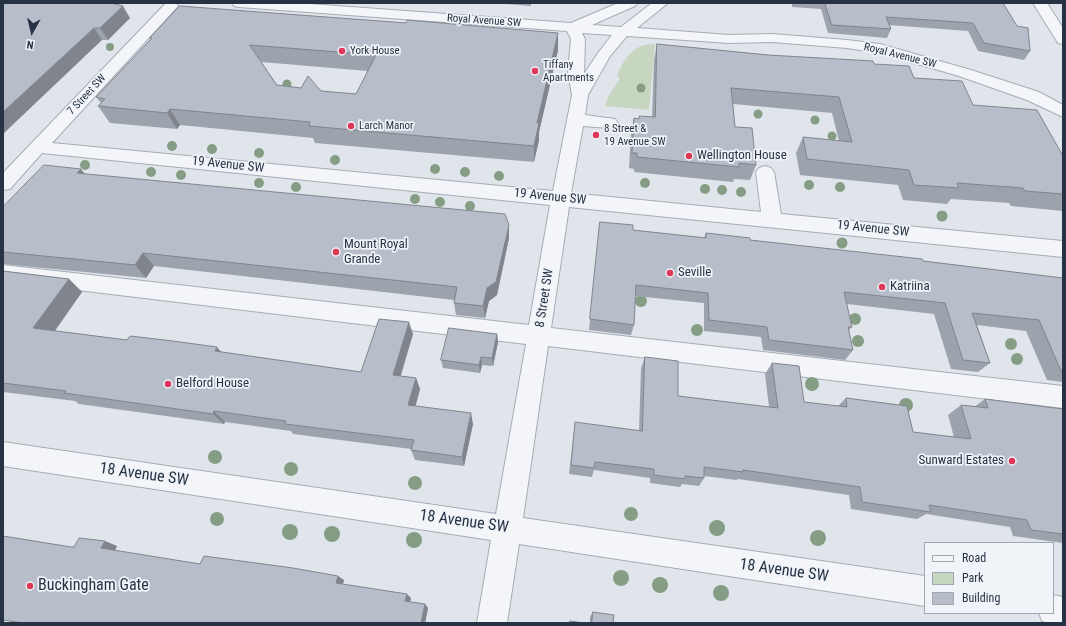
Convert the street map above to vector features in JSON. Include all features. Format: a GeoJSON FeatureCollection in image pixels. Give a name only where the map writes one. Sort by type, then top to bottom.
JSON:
{"type":"FeatureCollection","features":[{"type":"Feature","properties":{"kind":"street","name":"Royal Avenue SW"},"geometry":{"type":"LineString","coordinates":[[239,3],[729,40],[771,49],[840,58]]}},
{"type":"Feature","properties":{"kind":"street"},"geometry":{"type":"LineString","coordinates":[[580,95],[576,72],[578,39],[572,28],[630,3]]}},
{"type":"Feature","properties":{"kind":"street","name":"8 Street SW"},"geometry":{"type":"LineString","coordinates":[[492,623],[561,198],[580,95],[602,56],[624,31],[660,3]]}},
{"type":"Feature","properties":{"kind":"street"},"geometry":{"type":"LineString","coordinates":[[1040,3],[1063,40]]}},
{"type":"Feature","properties":{"kind":"street","name":"7 Street SW"},"geometry":{"type":"LineString","coordinates":[[3,184],[173,4]]}},
{"type":"Feature","properties":{"kind":"street","name":"Royal Avenue SW"},"geometry":{"type":"LineString","coordinates":[[729,40],[772,38],[846,44],[880,50],[925,61],[1033,96],[1063,113]]}},
{"type":"Feature","properties":{"kind":"street","name":"Royal Avenue SW"},"geometry":{"type":"LineString","coordinates":[[886,66],[997,98],[1063,113]]}},
{"type":"Feature","properties":{"kind":"street"},"geometry":{"type":"LineString","coordinates":[[576,120],[609,123]]}},
{"type":"Feature","properties":{"kind":"street","name":"19 Avenue SW"},"geometry":{"type":"LineString","coordinates":[[38,147],[1063,249]]}},
{"type":"Feature","properties":{"kind":"street"},"geometry":{"type":"LineString","coordinates":[[765,172],[772,219]]}},
{"type":"Feature","properties":{"kind":"street"},"geometry":{"type":"LineString","coordinates":[[3,273],[1063,397]]}},
{"type":"Feature","properties":{"kind":"street","name":"18 Avenue SW"},"geometry":{"type":"LineString","coordinates":[[3,454],[924,591]]}},
{"type":"Feature","properties":{"kind":"green space"},"geometry":{"type":"Polygon","coordinates":[[[655,44],[649,110],[605,106],[608,97],[620,78],[617,76],[623,63],[631,53],[641,46],[655,44]]]}},
{"type":"Feature","properties":{"kind":"building"},"geometry":{"type":"Polygon","coordinates":[[[3,3],[111,3],[123,6],[100,28],[94,28],[3,112],[3,3]]]}},
{"type":"Feature","properties":{"kind":"building"},"geometry":{"type":"Polygon","coordinates":[[[825,3],[1003,3],[1017,26],[1028,28],[1030,51],[984,43],[973,23],[886,17],[891,29],[832,25],[825,3]]]}},
{"type":"Feature","properties":{"kind":"building"},"geometry":{"type":"Polygon","coordinates":[[[180,6],[406,23],[407,20],[558,33],[537,123],[539,123],[534,146],[309,126],[310,122],[170,109],[167,113],[98,106],[105,99],[96,97],[152,38],[150,38],[180,6]],[[250,45],[277,85],[301,88],[308,76],[321,91],[356,94],[376,55],[250,45]]]}},
{"type":"Feature","properties":{"kind":"building"},"geometry":{"type":"Polygon","coordinates":[[[657,44],[768,55],[873,61],[874,64],[909,66],[914,78],[962,81],[973,105],[1037,110],[1063,156],[1063,194],[1025,191],[1023,188],[957,183],[959,188],[914,185],[909,170],[807,159],[803,137],[852,142],[839,97],[731,88],[735,127],[752,128],[756,165],[739,163],[739,167],[637,157],[637,153],[632,153],[634,118],[639,119],[639,116],[655,117],[657,44]]]}},
{"type":"Feature","properties":{"kind":"building"},"geometry":{"type":"Polygon","coordinates":[[[44,165],[81,169],[77,173],[505,214],[509,225],[496,282],[487,288],[483,306],[454,303],[457,287],[143,253],[135,265],[3,252],[3,207],[44,165]]]}},
{"type":"Feature","properties":{"kind":"building"},"geometry":{"type":"Polygon","coordinates":[[[600,222],[633,225],[633,230],[706,238],[706,233],[750,238],[750,240],[922,259],[923,261],[1063,278],[1063,371],[1061,371],[1039,320],[972,313],[990,363],[963,360],[945,303],[844,292],[852,327],[848,327],[853,350],[769,340],[767,327],[709,320],[708,293],[636,285],[634,325],[590,319],[600,222]]]}},
{"type":"Feature","properties":{"kind":"building"},"geometry":{"type":"Polygon","coordinates":[[[3,271],[69,279],[33,328],[127,340],[130,336],[173,341],[217,347],[215,351],[361,372],[379,319],[409,322],[393,375],[416,378],[408,405],[471,413],[462,457],[411,450],[414,440],[285,424],[286,421],[214,411],[213,414],[64,393],[66,391],[3,383],[3,271]]]}},
{"type":"Feature","properties":{"kind":"building"},"geometry":{"type":"Polygon","coordinates":[[[449,328],[497,334],[492,358],[481,357],[479,365],[441,360],[449,328]]]}},
{"type":"Feature","properties":{"kind":"building"},"geometry":{"type":"Polygon","coordinates":[[[645,357],[678,361],[678,396],[778,408],[772,363],[799,366],[804,402],[847,407],[846,398],[907,406],[913,432],[971,439],[961,405],[988,408],[985,399],[1063,409],[1063,534],[1031,530],[1027,520],[929,505],[931,512],[862,502],[860,487],[743,470],[743,472],[704,467],[704,478],[685,476],[685,479],[654,475],[654,469],[595,462],[594,468],[571,465],[575,422],[642,431],[645,357]]]}},
{"type":"Feature","properties":{"kind":"building"},"geometry":{"type":"Polygon","coordinates":[[[3,536],[71,547],[74,547],[79,538],[105,541],[101,548],[200,564],[204,556],[293,568],[338,576],[336,583],[407,594],[405,601],[425,604],[421,623],[24,623],[3,620],[3,536]]]}},
{"type":"Feature","properties":{"kind":"building"},"geometry":{"type":"Polygon","coordinates":[[[593,612],[614,615],[613,623],[592,623],[593,612]]]}},
{"type":"Feature","properties":{"kind":"building"},"geometry":{"type":"Polygon","coordinates":[[[570,621],[584,623],[570,623],[570,621]]]}},
{"type":"Feature","properties":{"kind":"place","name":"York House"},"geometry":{"type":"Point","coordinates":[342,51]}},
{"type":"Feature","properties":{"kind":"place","name":"Tiffany Apartments"},"geometry":{"type":"Point","coordinates":[535,71]}},
{"type":"Feature","properties":{"kind":"place","name":"Larch Manor"},"geometry":{"type":"Point","coordinates":[351,126]}},
{"type":"Feature","properties":{"kind":"place","name":"8 Street & 19 Avenue SW"},"geometry":{"type":"Point","coordinates":[596,135]}},
{"type":"Feature","properties":{"kind":"place","name":"Wellington House"},"geometry":{"type":"Point","coordinates":[689,156]}},
{"type":"Feature","properties":{"kind":"place","name":"Mount Royal Grande"},"geometry":{"type":"Point","coordinates":[336,252]}},
{"type":"Feature","properties":{"kind":"place","name":"Seville"},"geometry":{"type":"Point","coordinates":[670,273]}},
{"type":"Feature","properties":{"kind":"place","name":"Katriina"},"geometry":{"type":"Point","coordinates":[882,287]}},
{"type":"Feature","properties":{"kind":"place","name":"Belford House"},"geometry":{"type":"Point","coordinates":[168,384]}},
{"type":"Feature","properties":{"kind":"place","name":"Sunward Estates"},"geometry":{"type":"Point","coordinates":[1012,461]}},
{"type":"Feature","properties":{"kind":"place","name":"Buckingham Gate"},"geometry":{"type":"Point","coordinates":[30,586]}}]}
